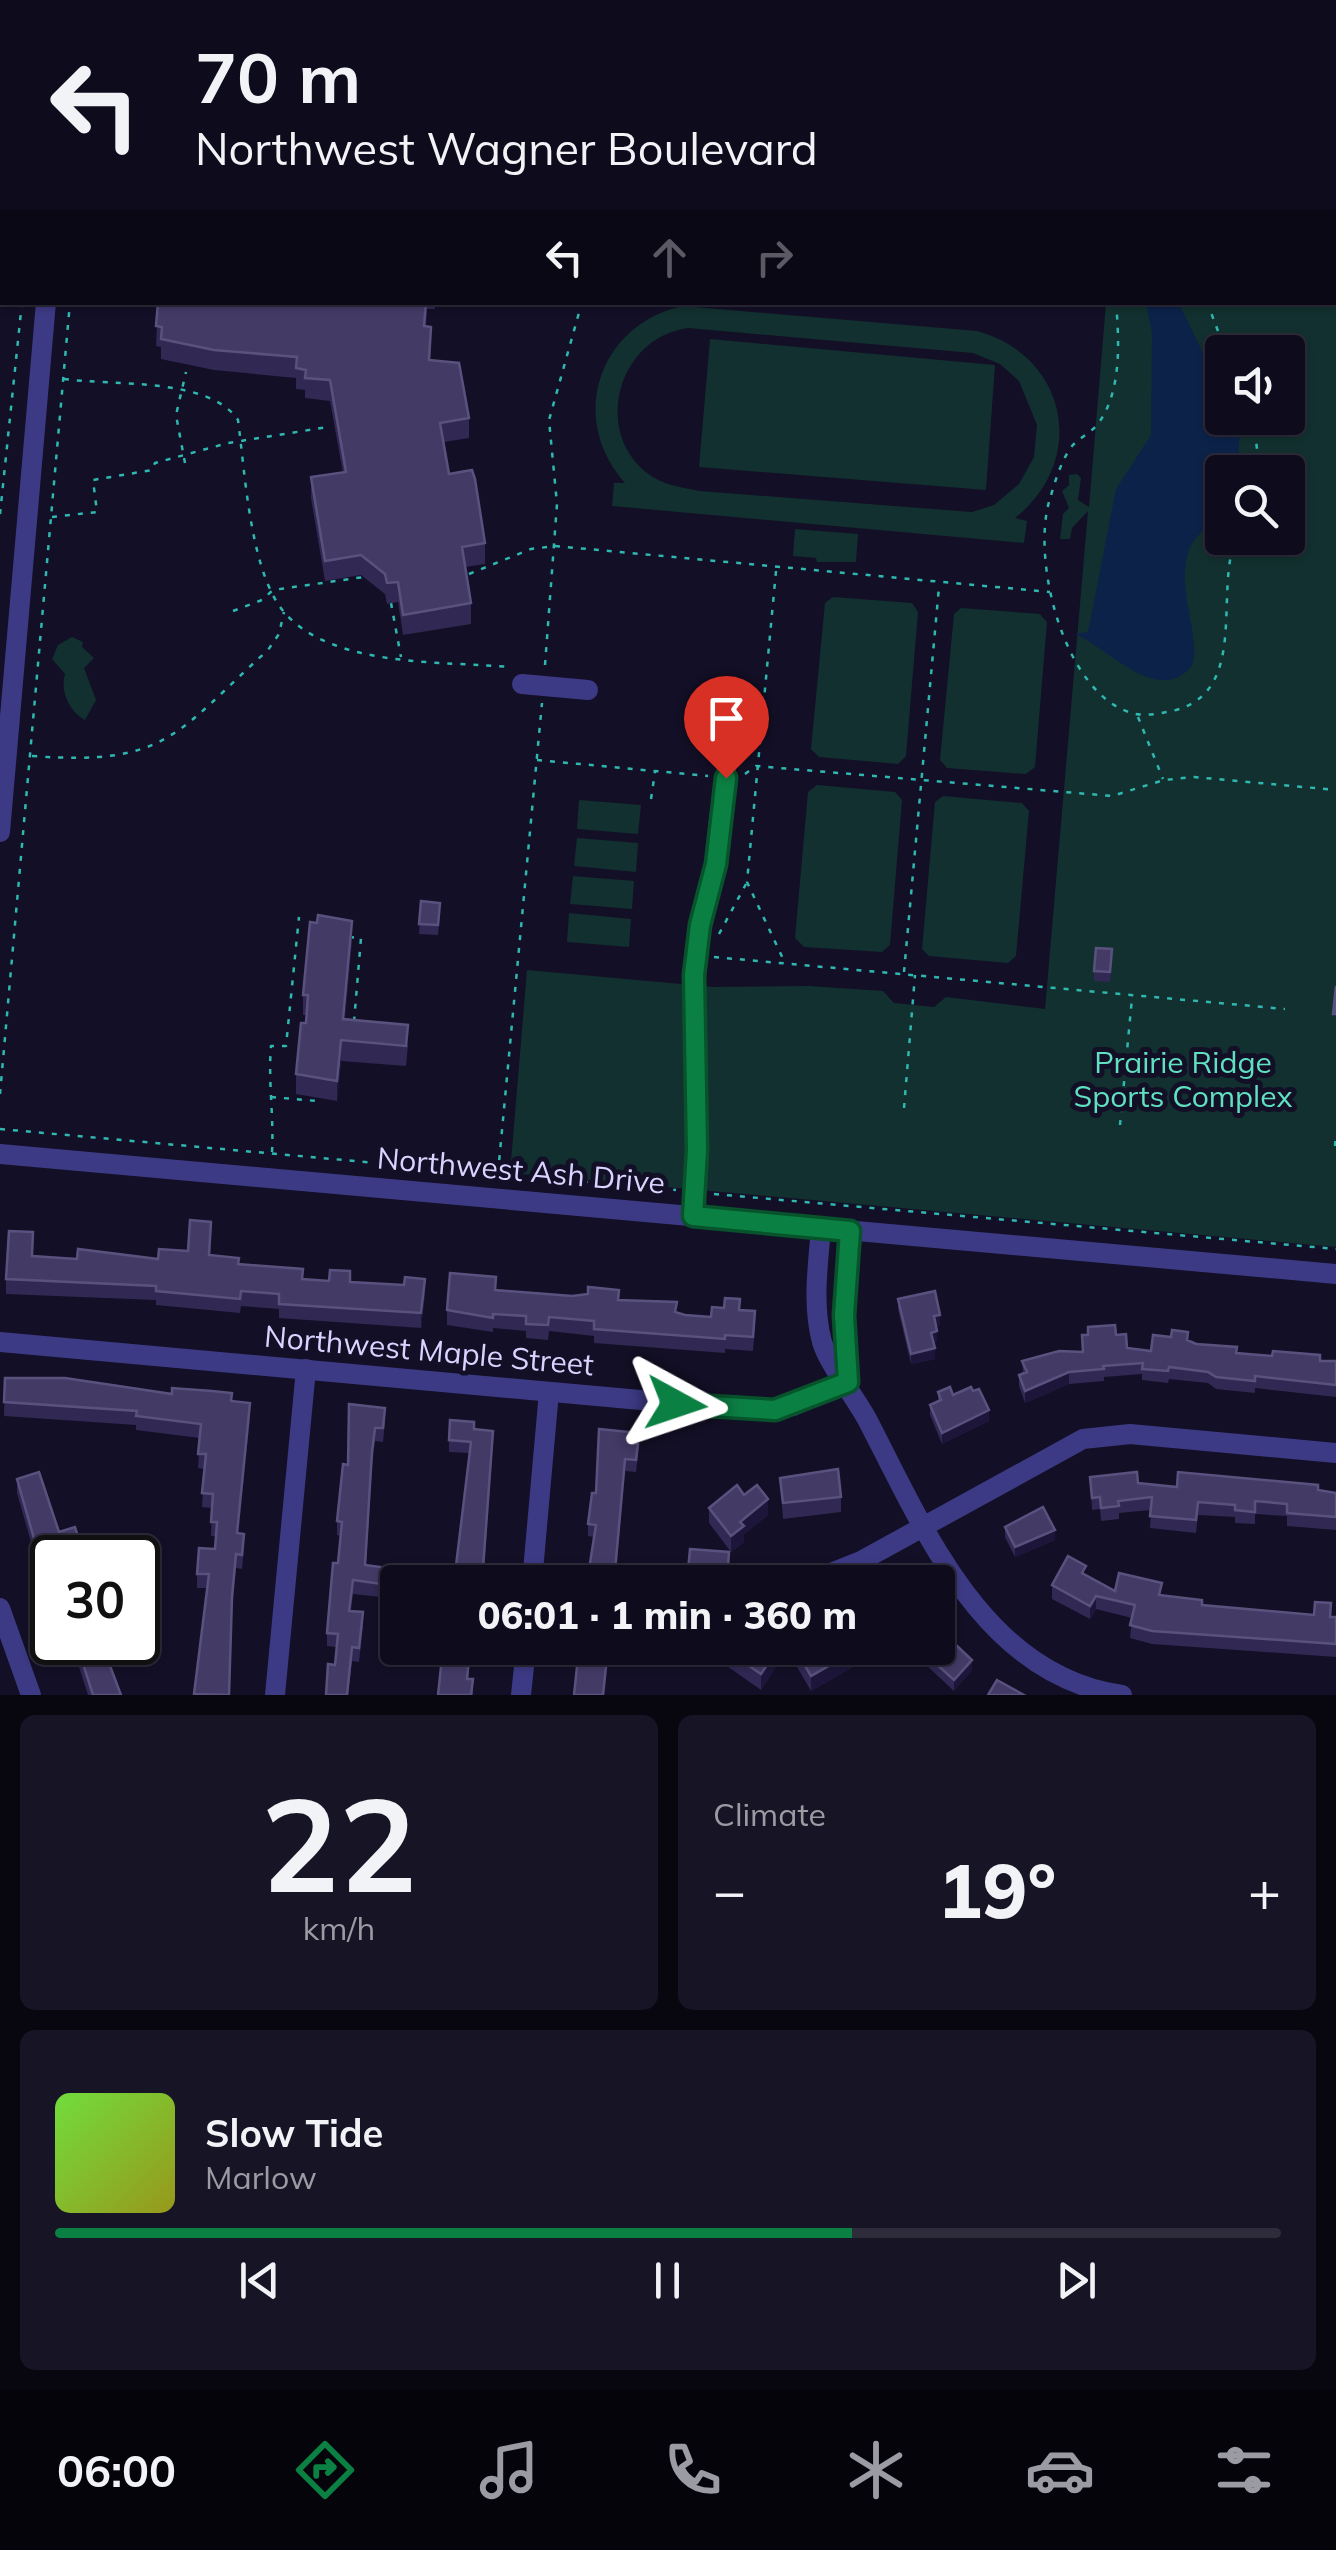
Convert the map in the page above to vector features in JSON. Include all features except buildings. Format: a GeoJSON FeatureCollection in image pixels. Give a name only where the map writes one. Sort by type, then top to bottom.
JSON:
{"type":"FeatureCollection","features":[{"type":"Feature","properties":{"kind":"street"},"geometry":{"type":"LineString","coordinates":[[0,832],[46,305]]}},
{"type":"Feature","properties":{"kind":"street"},"geometry":{"type":"LineString","coordinates":[[533,676],[588,690]]}},
{"type":"Feature","properties":{"kind":"street"},"geometry":{"type":"LineString","coordinates":[[693,1216],[694,975],[700,925],[716,864],[726,775]]}},
{"type":"Feature","properties":{"kind":"street","name":"Northwest Ash Drive"},"geometry":{"type":"LineString","coordinates":[[0,1154],[1336,1274]]}},
{"type":"Feature","properties":{"kind":"street"},"geometry":{"type":"LineString","coordinates":[[821,1228],[817,1314],[823,1346],[848,1382],[956,1583],[1013,1644],[1097,1692],[1122,1695]]}},
{"type":"Feature","properties":{"kind":"street"},"geometry":{"type":"LineString","coordinates":[[848,1382],[844,1315],[850,1231]]}},
{"type":"Feature","properties":{"kind":"street","name":"Northwest Maple Street"},"geometry":{"type":"LineString","coordinates":[[0,1342],[762,1411],[793,1406],[848,1382]]}},
{"type":"Feature","properties":{"kind":"street"},"geometry":{"type":"LineString","coordinates":[[275,1695],[306,1368]]}},
{"type":"Feature","properties":{"kind":"street"},"geometry":{"type":"LineString","coordinates":[[534,1565],[550,1392]]}},
{"type":"Feature","properties":{"kind":"street"},"geometry":{"type":"LineString","coordinates":[[851,1565],[1062,1449],[1108,1434],[1336,1452]]}},
{"type":"Feature","properties":{"kind":"street"},"geometry":{"type":"LineString","coordinates":[[0,1608],[31,1695]]}},
{"type":"Feature","properties":{"kind":"street"},"geometry":{"type":"LineString","coordinates":[[522,1695],[525,1665]]}},
{"type":"Feature","properties":{"kind":"path"},"geometry":{"type":"LineString","coordinates":[[0,514],[22,305]]}},
{"type":"Feature","properties":{"kind":"path"},"geometry":{"type":"LineString","coordinates":[[0,1094],[70,305]]}},
{"type":"Feature","properties":{"kind":"path"},"geometry":{"type":"LineString","coordinates":[[498,1174],[538,760],[533,676],[555,546],[557,504],[549,420],[581,305]]}},
{"type":"Feature","properties":{"kind":"path"},"geometry":{"type":"LineString","coordinates":[[1116,305],[1118,350],[1106,410],[1066,455],[1048,504],[1045,526],[1060,631],[1074,659],[1120,709],[1137,715],[1194,703],[1208,694],[1218,679],[1230,555]]}},
{"type":"Feature","properties":{"kind":"path"},"geometry":{"type":"LineString","coordinates":[[1208,305],[1220,335]]}},
{"type":"Feature","properties":{"kind":"path"},"geometry":{"type":"LineString","coordinates":[[184,463],[176,416],[186,372]]}},
{"type":"Feature","properties":{"kind":"path"},"geometry":{"type":"LineString","coordinates":[[62,379],[204,393],[227,404],[238,420],[260,557],[284,612],[344,649],[533,676]]}},
{"type":"Feature","properties":{"kind":"path"},"geometry":{"type":"LineString","coordinates":[[51,518],[97,512],[93,480],[152,470],[155,463],[240,441],[328,427]]}},
{"type":"Feature","properties":{"kind":"path"},"geometry":{"type":"LineString","coordinates":[[469,574],[531,549],[555,546],[776,570],[1052,592]]}},
{"type":"Feature","properties":{"kind":"path"},"geometry":{"type":"LineString","coordinates":[[776,570],[747,882],[786,964]]}},
{"type":"Feature","properties":{"kind":"path"},"geometry":{"type":"LineString","coordinates":[[233,610],[262,600],[273,590],[364,577]]}},
{"type":"Feature","properties":{"kind":"path"},"geometry":{"type":"LineString","coordinates":[[904,974],[939,583]]}},
{"type":"Feature","properties":{"kind":"path"},"geometry":{"type":"LineString","coordinates":[[391,603],[402,659]]}},
{"type":"Feature","properties":{"kind":"path"},"geometry":{"type":"LineString","coordinates":[[30,756],[106,759],[166,740],[195,720],[268,650],[279,634],[284,612]]}},
{"type":"Feature","properties":{"kind":"path"},"geometry":{"type":"LineString","coordinates":[[1137,715],[1164,780]]}},
{"type":"Feature","properties":{"kind":"path"},"geometry":{"type":"LineString","coordinates":[[538,760],[738,778],[756,766],[1112,796],[1164,780],[1194,776],[1336,790]]}},
{"type":"Feature","properties":{"kind":"path"},"geometry":{"type":"LineString","coordinates":[[651,799],[655,771]]}},
{"type":"Feature","properties":{"kind":"path"},"geometry":{"type":"LineString","coordinates":[[286,1046],[299,917]]}},
{"type":"Feature","properties":{"kind":"path"},"geometry":{"type":"LineString","coordinates":[[346,937],[362,938],[354,1030]]}},
{"type":"Feature","properties":{"kind":"path"},"geometry":{"type":"LineString","coordinates":[[709,956],[1285,1009]]}},
{"type":"Feature","properties":{"kind":"path"},"geometry":{"type":"LineString","coordinates":[[904,1108],[915,974]]}},
{"type":"Feature","properties":{"kind":"path"},"geometry":{"type":"LineString","coordinates":[[348,992],[357,992]]}},
{"type":"Feature","properties":{"kind":"path"},"geometry":{"type":"LineString","coordinates":[[1120,1126],[1132,994]]}},
{"type":"Feature","properties":{"kind":"path"},"geometry":{"type":"LineString","coordinates":[[340,1018],[354,1019]]}},
{"type":"Feature","properties":{"kind":"path"},"geometry":{"type":"LineString","coordinates":[[272,1154],[271,1046],[300,1048]]}},
{"type":"Feature","properties":{"kind":"path"},"geometry":{"type":"LineString","coordinates":[[269,1097],[317,1101],[317,1096]]}},
{"type":"Feature","properties":{"kind":"path"},"geometry":{"type":"LineString","coordinates":[[0,1129],[1336,1249]]}},
{"type":"Feature","properties":{"kind":"path"},"geometry":{"type":"LineString","coordinates":[[1335,1146],[1336,1133]]}},
{"type":"Feature","properties":{"kind":"green space","name":"Prairie Ridge Sports Complex"},"geometry":{"type":"Polygon","coordinates":[[[1106,305],[1336,305],[1336,1247],[510,1173],[527,970],[714,987],[809,986],[883,991],[894,1003],[934,1007],[946,997],[1045,1009],[1088,511],[1072,528],[1070,539],[1060,539],[1063,514],[1069,508],[1062,491],[1069,485],[1069,475],[1081,478],[1078,500],[1089,507],[1106,305]]]}},
{"type":"Feature","properties":{"kind":"green space"},"geometry":{"type":"Polygon","coordinates":[[[683,306],[977,331],[1008,344],[1032,363],[1048,386],[1058,412],[1059,440],[1053,468],[1038,494],[1015,518],[1027,521],[1024,543],[612,506],[614,483],[625,483],[607,457],[598,430],[596,403],[601,377],[612,353],[630,332],[654,316],[683,306]],[[688,328],[664,335],[645,348],[630,366],[621,388],[620,433],[630,455],[647,473],[679,487],[972,512],[994,505],[1019,484],[1034,457],[1037,425],[1019,381],[1000,364],[973,353],[688,328]]]}},
{"type":"Feature","properties":{"kind":"green space"},"geometry":{"type":"Polygon","coordinates":[[[710,339],[995,365],[986,490],[699,467],[710,339]]]}},
{"type":"Feature","properties":{"kind":"green space"},"geometry":{"type":"Polygon","coordinates":[[[795,529],[858,534],[856,562],[817,562],[816,558],[793,556],[795,529]]]}},
{"type":"Feature","properties":{"kind":"green space"},"geometry":{"type":"Polygon","coordinates":[[[833,597],[912,603],[918,612],[906,756],[898,764],[819,757],[811,749],[825,603],[833,597]]]}},
{"type":"Feature","properties":{"kind":"green space"},"geometry":{"type":"Polygon","coordinates":[[[961,608],[1040,614],[1047,622],[1035,767],[1026,774],[947,768],[940,760],[954,614],[961,608]]]}},
{"type":"Feature","properties":{"kind":"green space"},"geometry":{"type":"Polygon","coordinates":[[[72,637],[83,642],[82,647],[94,658],[84,668],[96,700],[85,720],[70,706],[65,694],[65,674],[52,659],[58,645],[72,637]]]}},
{"type":"Feature","properties":{"kind":"green space"},"geometry":{"type":"Polygon","coordinates":[[[817,785],[895,792],[902,800],[890,945],[882,952],[804,947],[795,938],[808,792],[817,785]]]}},
{"type":"Feature","properties":{"kind":"green space"},"geometry":{"type":"Polygon","coordinates":[[[943,796],[1022,803],[1029,811],[1016,956],[1008,963],[929,956],[922,949],[935,802],[943,796]]]}},
{"type":"Feature","properties":{"kind":"green space"},"geometry":{"type":"Polygon","coordinates":[[[579,800],[641,805],[638,834],[577,829],[579,800]]]}},
{"type":"Feature","properties":{"kind":"green space"},"geometry":{"type":"Polygon","coordinates":[[[577,838],[638,843],[636,872],[574,866],[577,838]]]}},
{"type":"Feature","properties":{"kind":"green space"},"geometry":{"type":"Polygon","coordinates":[[[573,876],[634,881],[632,909],[570,904],[573,876]]]}},
{"type":"Feature","properties":{"kind":"green space"},"geometry":{"type":"Polygon","coordinates":[[[569,913],[631,919],[629,947],[567,942],[569,913]]]}},
{"type":"Feature","properties":{"kind":"water"},"geometry":{"type":"Polygon","coordinates":[[[1146,305],[1180,305],[1205,357],[1205,435],[1240,435],[1238,455],[1205,455],[1205,529],[1189,549],[1185,572],[1194,641],[1192,666],[1178,677],[1164,680],[1133,671],[1075,634],[1088,632],[1116,489],[1151,435],[1152,333],[1146,305]]]}},
{"type":"Feature","properties":{"kind":"route"},"geometry":{"type":"LineString","coordinates":[[676,1404],[775,1410],[848,1382],[844,1315],[850,1231],[693,1216],[697,1150],[694,975],[706,894],[716,864],[726,778]]}}]}
